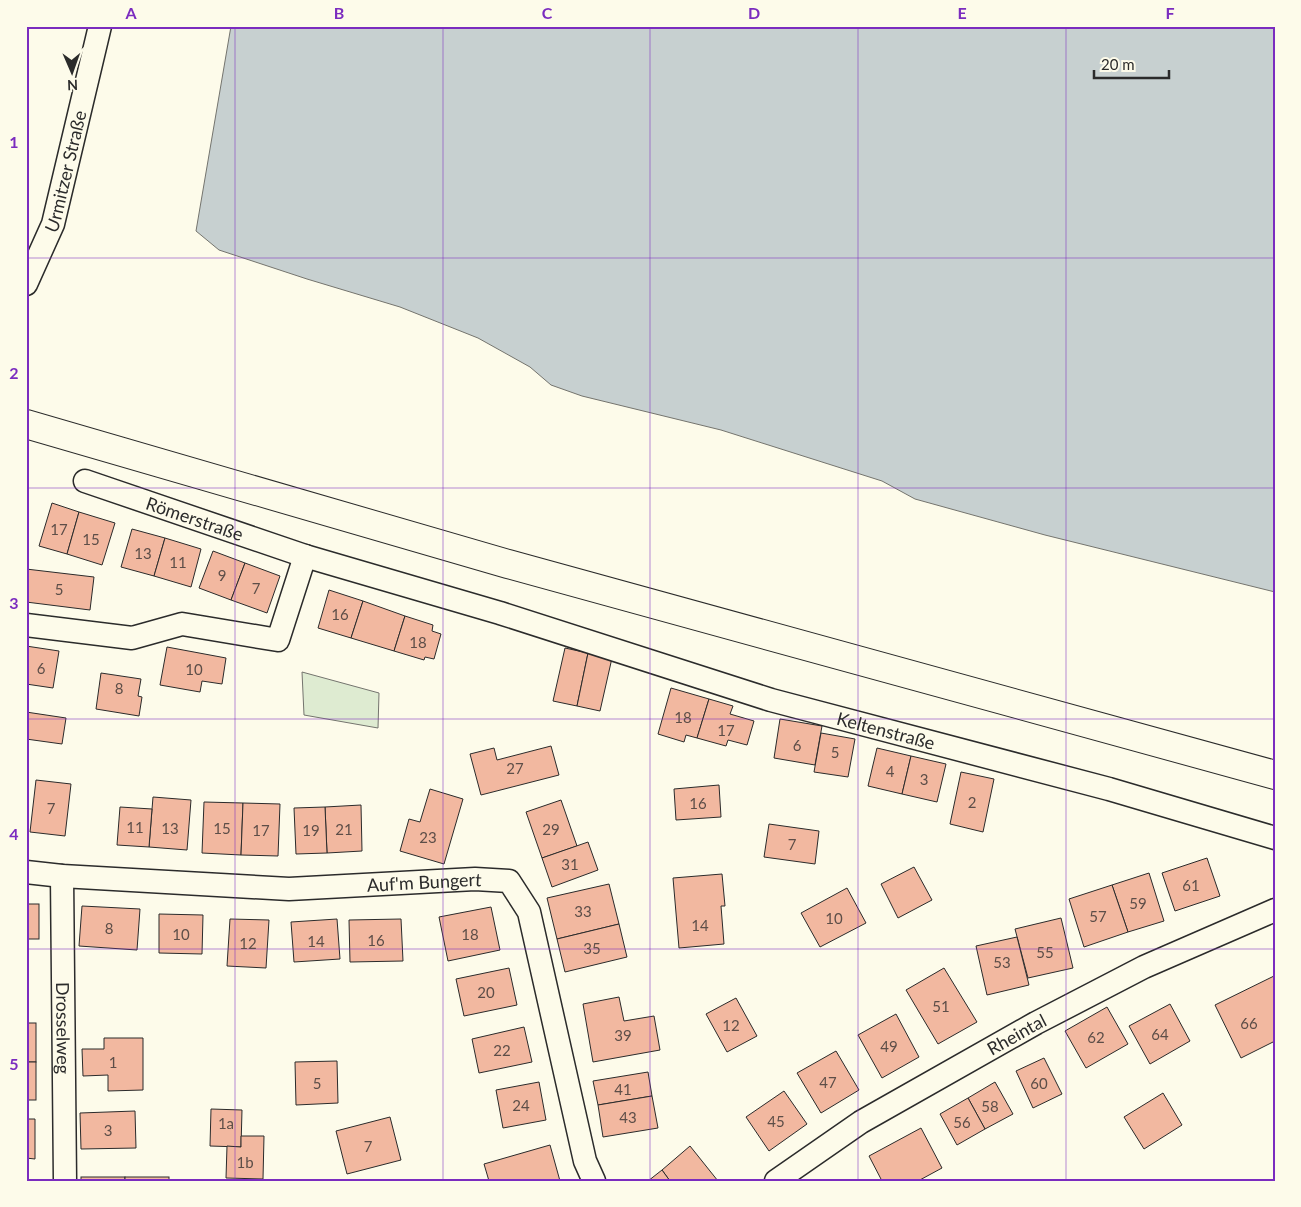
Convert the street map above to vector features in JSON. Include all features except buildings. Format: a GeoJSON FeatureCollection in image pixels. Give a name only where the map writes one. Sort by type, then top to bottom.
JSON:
{"type":"FeatureCollection","features":[{"type":"Feature","properties":{"kind":"street","name":"Urmitzer Straße"},"geometry":{"type":"LineString","coordinates":[[26,284],[53,224],[100,26]]}},
{"type":"Feature","properties":{"kind":"street"},"geometry":{"type":"LineString","coordinates":[[26,424],[508,564],[1275,775]]}},
{"type":"Feature","properties":{"kind":"street","name":"Römerstraße"},"geometry":{"type":"LineString","coordinates":[[85,482],[305,556],[500,613]]}},
{"type":"Feature","properties":{"kind":"street"},"geometry":{"type":"LineString","coordinates":[[26,625],[132,638],[182,624],[278,640],[305,556]]}},
{"type":"Feature","properties":{"kind":"street","name":"Keltenstraße"},"geometry":{"type":"LineString","coordinates":[[500,613],[771,700],[1109,789],[1275,838]]}},
{"type":"Feature","properties":{"kind":"street","name":"Auf'm Bungert"},"geometry":{"type":"LineString","coordinates":[[26,872],[62,876],[289,889],[475,879],[509,881],[529,912],[585,1161],[594,1181]]}},
{"type":"Feature","properties":{"kind":"street","name":"Drosselweg"},"geometry":{"type":"LineString","coordinates":[[62,876],[65,1181]]}},
{"type":"Feature","properties":{"kind":"street","name":"Rheintal"},"geometry":{"type":"LineString","coordinates":[[776,1181],[861,1122],[1036,1023],[1144,967],[1273,913]]}},
{"type":"Feature","properties":{"kind":"green space"},"geometry":{"type":"Polygon","coordinates":[[[302,672],[379,693],[378,728],[304,715],[302,672]]]}},
{"type":"Feature","properties":{"kind":"shaded area"},"geometry":{"type":"Polygon","coordinates":[[[231,26],[1275,26],[1275,592],[1045,535],[915,499],[882,481],[721,430],[582,396],[551,385],[530,367],[478,338],[400,307],[219,250],[196,231],[231,26]]]}}]}
